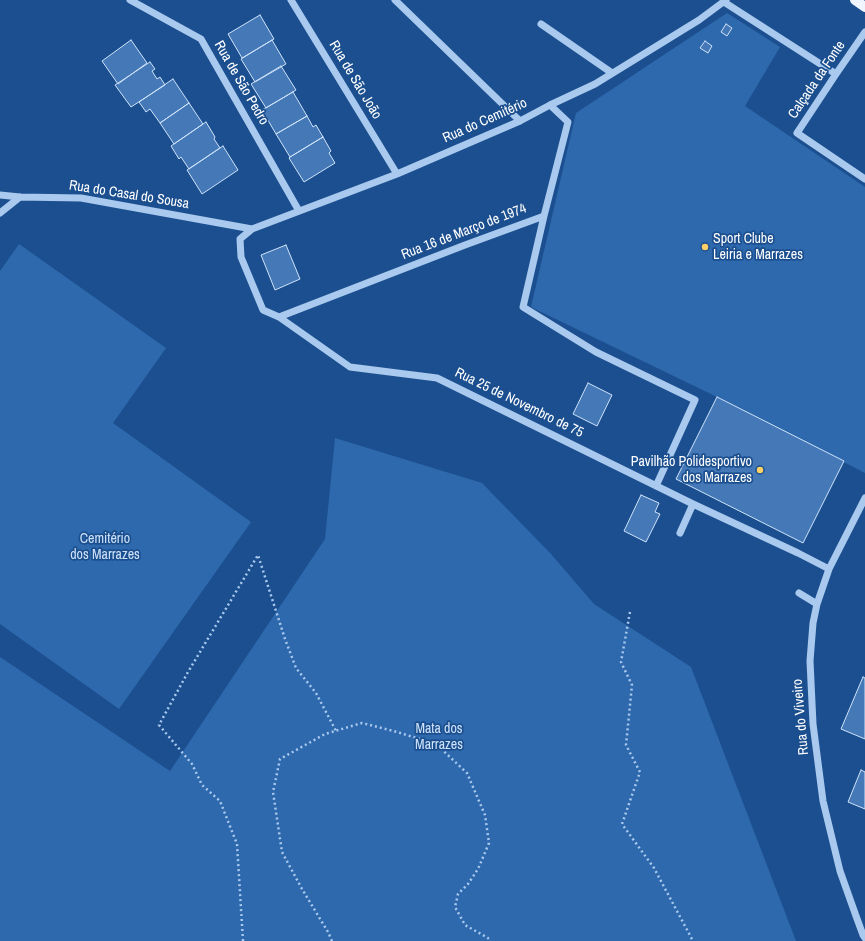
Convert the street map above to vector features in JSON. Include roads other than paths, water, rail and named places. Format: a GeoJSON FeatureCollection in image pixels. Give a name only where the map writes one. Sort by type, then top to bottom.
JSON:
{"type":"FeatureCollection","features":[{"type":"Feature","properties":{"kind":"main road"},"geometry":{"type":"LineString","coordinates":[[855,0],[865,7]]}},
{"type":"Feature","properties":{"kind":"street","name":"Rua de São Pedro"},"geometry":{"type":"LineString","coordinates":[[130,0],[201,39],[299,211]]}},
{"type":"Feature","properties":{"kind":"street","name":"Rua de São João"},"geometry":{"type":"LineString","coordinates":[[291,0],[397,174]]}},
{"type":"Feature","properties":{"kind":"street"},"geometry":{"type":"LineString","coordinates":[[395,0],[520,121]]}},
{"type":"Feature","properties":{"kind":"street","name":"Rua do Cemitério"},"geometry":{"type":"LineString","coordinates":[[240,239],[252,229],[397,174],[520,121],[594,84],[699,20],[725,1]]}},
{"type":"Feature","properties":{"kind":"street"},"geometry":{"type":"LineString","coordinates":[[725,1],[836,74]]}},
{"type":"Feature","properties":{"kind":"street"},"geometry":{"type":"LineString","coordinates":[[541,24],[612,73]]}},
{"type":"Feature","properties":{"kind":"street","name":"Calçada da Fonte"},"geometry":{"type":"LineString","coordinates":[[865,32],[797,133],[865,179]]}},
{"type":"Feature","properties":{"kind":"street","name":"Rua 16 de Março de 1974"},"geometry":{"type":"LineString","coordinates":[[279,317],[544,216],[568,122],[550,105]]}},
{"type":"Feature","properties":{"kind":"street","name":"Rua do Casal do Sousa"},"geometry":{"type":"LineString","coordinates":[[0,195],[20,197],[81,198],[252,229]]}},
{"type":"Feature","properties":{"kind":"street"},"geometry":{"type":"LineString","coordinates":[[0,213],[20,197]]}},
{"type":"Feature","properties":{"kind":"street"},"geometry":{"type":"LineString","coordinates":[[544,216],[523,307],[596,352],[695,400],[656,486]]}},
{"type":"Feature","properties":{"kind":"street","name":"Rua 25 de Novembro de 75"},"geometry":{"type":"LineString","coordinates":[[240,239],[241,257],[263,310],[279,317],[350,367],[438,378],[656,486],[829,569]]}},
{"type":"Feature","properties":{"kind":"street","name":"Rua do Viveiro"},"geometry":{"type":"LineString","coordinates":[[865,498],[829,569],[817,604],[813,623],[810,661],[813,724],[823,801],[840,871],[865,938]]}},
{"type":"Feature","properties":{"kind":"street"},"geometry":{"type":"LineString","coordinates":[[680,533],[693,504]]}},
{"type":"Feature","properties":{"kind":"street"},"geometry":{"type":"LineString","coordinates":[[799,593],[817,604]]}},
{"type":"Feature","properties":{"kind":"place","name":"Sport Clube Leiria e Marrazes"},"geometry":{"type":"Point","coordinates":[705,247]}},
{"type":"Feature","properties":{"kind":"place","name":"Pavilhão Polidesportivo dos Marrazes"},"geometry":{"type":"Point","coordinates":[760,470]}},
{"type":"Feature","properties":{"kind":"park label","name":"Cemitério dos Marrazes"},"geometry":{"type":"Point","coordinates":[105,548]}},
{"type":"Feature","properties":{"kind":"park label","name":"Mata dos Marrazes"},"geometry":{"type":"Point","coordinates":[439,738]}}]}
